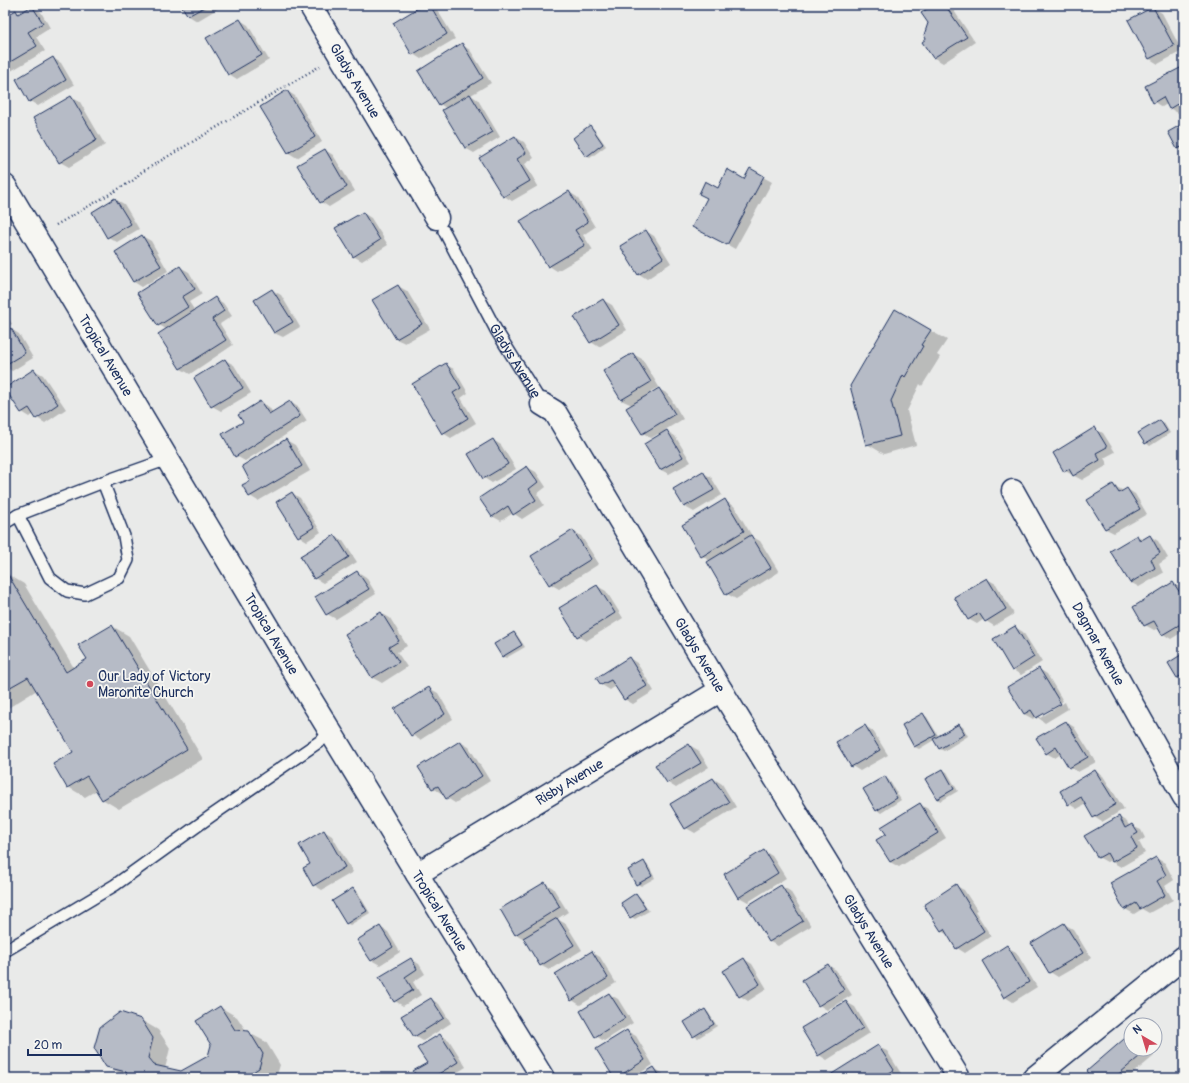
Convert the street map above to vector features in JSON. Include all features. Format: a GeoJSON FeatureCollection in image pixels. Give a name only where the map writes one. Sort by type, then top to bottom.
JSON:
{"type":"FeatureCollection","features":[{"type":"Feature","properties":{"kind":"street","name":"Gladys Avenue"},"geometry":{"type":"LineString","coordinates":[[310,5],[440,224]]}},
{"type":"Feature","properties":{"kind":"street","name":"Tropical Avenue"},"geometry":{"type":"LineString","coordinates":[[5,186],[417,874],[543,1078]]}},
{"type":"Feature","properties":{"kind":"street","name":"Gladys Avenue"},"geometry":{"type":"LineString","coordinates":[[542,404],[555,412],[721,690],[959,1078]]}},
{"type":"Feature","properties":{"kind":"street","name":"Dagmar Avenue"},"geometry":{"type":"LineString","coordinates":[[1013,491],[1184,797]]}},
{"type":"Feature","properties":{"kind":"street","name":"Risby Avenue"},"geometry":{"type":"LineString","coordinates":[[417,874],[721,690]]}},
{"type":"Feature","properties":{"kind":"street"},"geometry":{"type":"LineString","coordinates":[[1034,1078],[1184,957]]}},
{"type":"Feature","properties":{"kind":"lane","name":"Gladys Avenue"},"geometry":{"type":"LineString","coordinates":[[440,224],[496,330],[542,404]]}},
{"type":"Feature","properties":{"kind":"lane"},"geometry":{"type":"LineString","coordinates":[[5,523],[18,515],[168,459]]}},
{"type":"Feature","properties":{"kind":"lane"},"geometry":{"type":"LineString","coordinates":[[18,515],[50,578],[67,591],[85,594],[119,578],[128,560],[124,536],[103,482]]}},
{"type":"Feature","properties":{"kind":"lane"},"geometry":{"type":"LineString","coordinates":[[5,951],[115,885],[211,816],[332,733]]}},
{"type":"Feature","properties":{"kind":"path"},"geometry":{"type":"LineString","coordinates":[[61,222],[134,180],[140,173],[340,54]]}},
{"type":"Feature","properties":{"kind":"building"},"geometry":{"type":"Polygon","coordinates":[[[181,5],[208,5],[188,16],[181,5]]]}},
{"type":"Feature","properties":{"kind":"building"},"geometry":{"type":"Polygon","coordinates":[[[423,5],[430,5],[447,34],[412,55],[393,23],[423,5]]]}},
{"type":"Feature","properties":{"kind":"building"},"geometry":{"type":"Polygon","coordinates":[[[933,5],[945,5],[967,37],[933,58],[922,42],[926,39],[924,35],[928,23],[921,13],[933,5]]]}},
{"type":"Feature","properties":{"kind":"building"},"geometry":{"type":"Polygon","coordinates":[[[32,6],[43,23],[28,32],[37,46],[5,65],[5,17],[16,10],[18,14],[32,6]]]}},
{"type":"Feature","properties":{"kind":"building"},"geometry":{"type":"Polygon","coordinates":[[[1153,7],[1174,46],[1149,59],[1128,20],[1153,7]]]}},
{"type":"Feature","properties":{"kind":"building"},"geometry":{"type":"Polygon","coordinates":[[[240,19],[262,55],[228,75],[206,38],[240,19]]]}},
{"type":"Feature","properties":{"kind":"building"},"geometry":{"type":"Polygon","coordinates":[[[462,43],[483,78],[439,105],[418,71],[462,43]]]}},
{"type":"Feature","properties":{"kind":"building"},"geometry":{"type":"Polygon","coordinates":[[[53,57],[66,80],[29,102],[16,79],[53,57]]]}},
{"type":"Feature","properties":{"kind":"building"},"geometry":{"type":"Polygon","coordinates":[[[1184,66],[1184,100],[1169,109],[1163,97],[1153,103],[1145,86],[1184,66]]]}},
{"type":"Feature","properties":{"kind":"building"},"geometry":{"type":"Polygon","coordinates":[[[287,90],[315,137],[288,153],[260,107],[287,90]]]}},
{"type":"Feature","properties":{"kind":"building"},"geometry":{"type":"Polygon","coordinates":[[[470,94],[493,132],[465,148],[442,110],[470,94]]]}},
{"type":"Feature","properties":{"kind":"building"},"geometry":{"type":"Polygon","coordinates":[[[71,96],[97,140],[59,163],[33,118],[71,96]]]}},
{"type":"Feature","properties":{"kind":"building"},"geometry":{"type":"Polygon","coordinates":[[[1184,123],[1184,146],[1177,149],[1168,132],[1184,123]]]}},
{"type":"Feature","properties":{"kind":"building"},"geometry":{"type":"Polygon","coordinates":[[[590,125],[603,144],[586,157],[573,138],[590,125]]]}},
{"type":"Feature","properties":{"kind":"building"},"geometry":{"type":"Polygon","coordinates":[[[515,136],[526,153],[517,159],[530,181],[503,197],[479,158],[515,136]]]}},
{"type":"Feature","properties":{"kind":"building"},"geometry":{"type":"Polygon","coordinates":[[[325,149],[347,187],[320,203],[297,165],[325,149]]]}},
{"type":"Feature","properties":{"kind":"building"},"geometry":{"type":"Polygon","coordinates":[[[750,168],[764,176],[727,245],[692,227],[707,198],[699,194],[705,181],[718,188],[727,169],[744,179],[750,168]]]}},
{"type":"Feature","properties":{"kind":"building"},"geometry":{"type":"Polygon","coordinates":[[[569,191],[588,222],[575,230],[585,245],[548,267],[520,221],[569,191]]]}},
{"type":"Feature","properties":{"kind":"building"},"geometry":{"type":"Polygon","coordinates":[[[115,198],[131,224],[107,238],[92,212],[115,198]]]}},
{"type":"Feature","properties":{"kind":"building"},"geometry":{"type":"Polygon","coordinates":[[[363,212],[380,240],[353,257],[335,228],[363,212]]]}},
{"type":"Feature","properties":{"kind":"building"},"geometry":{"type":"Polygon","coordinates":[[[646,230],[663,258],[638,275],[620,246],[646,230]]]}},
{"type":"Feature","properties":{"kind":"building"},"geometry":{"type":"Polygon","coordinates":[[[142,235],[161,266],[133,282],[115,252],[142,235]]]}},
{"type":"Feature","properties":{"kind":"building"},"geometry":{"type":"Polygon","coordinates":[[[180,266],[195,289],[182,297],[188,307],[158,326],[137,293],[180,266]]]}},
{"type":"Feature","properties":{"kind":"building"},"geometry":{"type":"Polygon","coordinates":[[[398,285],[422,324],[396,339],[372,300],[398,285]]]}},
{"type":"Feature","properties":{"kind":"building"},"geometry":{"type":"Polygon","coordinates":[[[272,289],[293,322],[274,333],[254,300],[272,289]]]}},
{"type":"Feature","properties":{"kind":"building"},"geometry":{"type":"Polygon","coordinates":[[[215,297],[224,311],[212,319],[226,340],[180,369],[158,334],[215,297]]]}},
{"type":"Feature","properties":{"kind":"building"},"geometry":{"type":"Polygon","coordinates":[[[603,299],[619,325],[590,343],[574,317],[603,299]]]}},
{"type":"Feature","properties":{"kind":"building"},"geometry":{"type":"Polygon","coordinates":[[[895,309],[931,330],[921,345],[923,346],[905,377],[903,375],[891,401],[900,436],[866,445],[850,386],[895,309]]]}},
{"type":"Feature","properties":{"kind":"building"},"geometry":{"type":"Polygon","coordinates":[[[11,328],[25,353],[5,365],[5,332],[11,328]]]}},
{"type":"Feature","properties":{"kind":"building"},"geometry":{"type":"Polygon","coordinates":[[[633,353],[651,382],[621,400],[603,371],[633,353]]]}},
{"type":"Feature","properties":{"kind":"building"},"geometry":{"type":"Polygon","coordinates":[[[225,359],[243,388],[211,407],[194,378],[225,359]]]}},
{"type":"Feature","properties":{"kind":"building"},"geometry":{"type":"Polygon","coordinates":[[[446,363],[461,388],[453,393],[468,418],[442,434],[412,384],[446,363]]]}},
{"type":"Feature","properties":{"kind":"building"},"geometry":{"type":"Polygon","coordinates":[[[34,369],[58,404],[36,419],[29,408],[21,413],[5,389],[34,369]]]}},
{"type":"Feature","properties":{"kind":"building"},"geometry":{"type":"Polygon","coordinates":[[[659,388],[675,414],[642,434],[626,408],[659,388]]]}},
{"type":"Feature","properties":{"kind":"building"},"geometry":{"type":"Polygon","coordinates":[[[260,401],[269,414],[290,401],[300,416],[235,457],[222,434],[243,422],[238,415],[260,401]]]}},
{"type":"Feature","properties":{"kind":"building"},"geometry":{"type":"Polygon","coordinates":[[[1160,420],[1167,431],[1145,444],[1138,433],[1160,420]]]}},
{"type":"Feature","properties":{"kind":"building"},"geometry":{"type":"Polygon","coordinates":[[[1095,427],[1107,447],[1096,453],[1100,460],[1073,476],[1069,469],[1064,472],[1053,453],[1095,427]]]}},
{"type":"Feature","properties":{"kind":"building"},"geometry":{"type":"Polygon","coordinates":[[[667,430],[683,457],[660,470],[644,444],[667,430]]]}},
{"type":"Feature","properties":{"kind":"building"},"geometry":{"type":"Polygon","coordinates":[[[286,439],[302,466],[249,497],[242,485],[250,481],[242,466],[286,439]]]}},
{"type":"Feature","properties":{"kind":"building"},"geometry":{"type":"Polygon","coordinates":[[[493,439],[508,464],[483,479],[468,454],[493,439]]]}},
{"type":"Feature","properties":{"kind":"building"},"geometry":{"type":"Polygon","coordinates":[[[527,466],[538,482],[529,489],[536,500],[513,515],[508,506],[492,517],[479,498],[527,466]]]}},
{"type":"Feature","properties":{"kind":"building"},"geometry":{"type":"Polygon","coordinates":[[[703,471],[714,490],[684,507],[673,489],[703,471]]]}},
{"type":"Feature","properties":{"kind":"building"},"geometry":{"type":"Polygon","coordinates":[[[1113,484],[1119,493],[1127,488],[1140,509],[1105,529],[1087,500],[1113,484]]]}},
{"type":"Feature","properties":{"kind":"building"},"geometry":{"type":"Polygon","coordinates":[[[292,492],[314,527],[298,537],[276,502],[292,492]]]}},
{"type":"Feature","properties":{"kind":"building"},"geometry":{"type":"Polygon","coordinates":[[[725,499],[744,531],[701,557],[682,525],[725,499]]]}},
{"type":"Feature","properties":{"kind":"building"},"geometry":{"type":"Polygon","coordinates":[[[573,530],[591,559],[549,585],[531,556],[573,530]]]}},
{"type":"Feature","properties":{"kind":"building"},"geometry":{"type":"Polygon","coordinates":[[[335,535],[349,557],[314,579],[300,556],[335,535]]]}},
{"type":"Feature","properties":{"kind":"building"},"geometry":{"type":"Polygon","coordinates":[[[751,535],[771,568],[726,595],[707,562],[751,535]]]}},
{"type":"Feature","properties":{"kind":"building"},"geometry":{"type":"Polygon","coordinates":[[[1137,535],[1140,541],[1150,535],[1160,553],[1151,559],[1155,568],[1130,583],[1110,551],[1137,535]]]}},
{"type":"Feature","properties":{"kind":"building"},"geometry":{"type":"Polygon","coordinates":[[[357,571],[369,589],[326,615],[315,597],[357,571]]]}},
{"type":"Feature","properties":{"kind":"building","name":"Our Lady of Victory Maronite Church"},"geometry":{"type":"Polygon","coordinates":[[[7,573],[66,672],[87,659],[78,645],[112,625],[187,749],[102,800],[87,776],[67,788],[53,764],[73,752],[28,677],[5,690],[5,574],[7,573]]]}},
{"type":"Feature","properties":{"kind":"building"},"geometry":{"type":"Polygon","coordinates":[[[987,578],[1006,609],[985,622],[979,613],[968,620],[954,597],[987,578]]]}},
{"type":"Feature","properties":{"kind":"building"},"geometry":{"type":"Polygon","coordinates":[[[1173,582],[1184,599],[1184,606],[1179,609],[1184,617],[1184,622],[1162,635],[1154,621],[1144,626],[1133,607],[1173,582]]]}},
{"type":"Feature","properties":{"kind":"building"},"geometry":{"type":"Polygon","coordinates":[[[597,585],[615,613],[577,637],[559,608],[597,585]]]}},
{"type":"Feature","properties":{"kind":"building"},"geometry":{"type":"Polygon","coordinates":[[[381,612],[399,641],[389,647],[399,662],[372,678],[345,634],[381,612]]]}},
{"type":"Feature","properties":{"kind":"building"},"geometry":{"type":"Polygon","coordinates":[[[1015,626],[1034,657],[1012,671],[993,639],[1015,626]]]}},
{"type":"Feature","properties":{"kind":"building"},"geometry":{"type":"Polygon","coordinates":[[[514,632],[522,645],[502,657],[494,644],[514,632]]]}},
{"type":"Feature","properties":{"kind":"building"},"geometry":{"type":"Polygon","coordinates":[[[1184,653],[1184,674],[1177,678],[1168,663],[1184,653]]]}},
{"type":"Feature","properties":{"kind":"building"},"geometry":{"type":"Polygon","coordinates":[[[629,657],[647,686],[624,700],[611,680],[601,685],[596,678],[629,657]]]}},
{"type":"Feature","properties":{"kind":"building"},"geometry":{"type":"Polygon","coordinates":[[[1039,668],[1061,704],[1036,718],[1031,710],[1024,714],[1007,687],[1039,668]]]}},
{"type":"Feature","properties":{"kind":"building"},"geometry":{"type":"Polygon","coordinates":[[[429,687],[445,714],[411,736],[394,709],[429,687]]]}},
{"type":"Feature","properties":{"kind":"building"},"geometry":{"type":"Polygon","coordinates":[[[923,713],[936,735],[914,747],[902,725],[923,713]]]}},
{"type":"Feature","properties":{"kind":"building"},"geometry":{"type":"Polygon","coordinates":[[[1066,721],[1088,757],[1069,768],[1056,747],[1046,754],[1036,738],[1066,721]]]}},
{"type":"Feature","properties":{"kind":"building"},"geometry":{"type":"Polygon","coordinates":[[[959,724],[965,734],[939,749],[933,739],[959,724]]]}},
{"type":"Feature","properties":{"kind":"building"},"geometry":{"type":"Polygon","coordinates":[[[865,725],[880,750],[851,767],[836,742],[865,725]]]}},
{"type":"Feature","properties":{"kind":"building"},"geometry":{"type":"Polygon","coordinates":[[[460,741],[482,776],[446,799],[438,786],[432,789],[418,767],[460,741]]]}},
{"type":"Feature","properties":{"kind":"building"},"geometry":{"type":"Polygon","coordinates":[[[689,744],[701,763],[667,783],[655,765],[689,744]]]}},
{"type":"Feature","properties":{"kind":"building"},"geometry":{"type":"Polygon","coordinates":[[[943,769],[954,789],[937,799],[925,779],[943,769]]]}},
{"type":"Feature","properties":{"kind":"building"},"geometry":{"type":"Polygon","coordinates":[[[1095,770],[1116,804],[1093,818],[1081,797],[1068,805],[1060,791],[1095,770]]]}},
{"type":"Feature","properties":{"kind":"building"},"geometry":{"type":"Polygon","coordinates":[[[885,776],[897,798],[876,811],[863,789],[885,776]]]}},
{"type":"Feature","properties":{"kind":"building"},"geometry":{"type":"Polygon","coordinates":[[[713,778],[729,802],[685,829],[670,804],[713,778]]]}},
{"type":"Feature","properties":{"kind":"building"},"geometry":{"type":"Polygon","coordinates":[[[920,803],[938,833],[890,862],[876,840],[886,834],[881,827],[920,803]]]}},
{"type":"Feature","properties":{"kind":"building"},"geometry":{"type":"Polygon","coordinates":[[[1119,816],[1125,828],[1132,824],[1138,833],[1131,837],[1137,848],[1112,862],[1107,853],[1098,858],[1084,836],[1119,816]]]}},
{"type":"Feature","properties":{"kind":"building"},"geometry":{"type":"Polygon","coordinates":[[[324,830],[345,867],[313,886],[303,868],[310,864],[299,845],[324,830]]]}},
{"type":"Feature","properties":{"kind":"building"},"geometry":{"type":"Polygon","coordinates":[[[764,850],[778,873],[738,898],[724,874],[764,850]]]}},
{"type":"Feature","properties":{"kind":"building"},"geometry":{"type":"Polygon","coordinates":[[[1156,857],[1166,875],[1157,881],[1165,895],[1140,909],[1136,903],[1124,910],[1110,883],[1156,857]]]}},
{"type":"Feature","properties":{"kind":"building"},"geometry":{"type":"Polygon","coordinates":[[[644,861],[652,876],[636,885],[628,870],[644,861]]]}},
{"type":"Feature","properties":{"kind":"building"},"geometry":{"type":"Polygon","coordinates":[[[545,882],[560,907],[515,935],[500,909],[545,882]]]}},
{"type":"Feature","properties":{"kind":"building"},"geometry":{"type":"Polygon","coordinates":[[[956,884],[984,931],[956,949],[944,929],[941,931],[924,905],[956,884]]]}},
{"type":"Feature","properties":{"kind":"building"},"geometry":{"type":"Polygon","coordinates":[[[781,885],[803,921],[769,942],[747,906],[781,885]]]}},
{"type":"Feature","properties":{"kind":"building"},"geometry":{"type":"Polygon","coordinates":[[[353,888],[367,911],[346,924],[332,901],[353,888]]]}},
{"type":"Feature","properties":{"kind":"building"},"geometry":{"type":"Polygon","coordinates":[[[636,893],[646,908],[630,918],[621,903],[636,893]]]}},
{"type":"Feature","properties":{"kind":"building"},"geometry":{"type":"Polygon","coordinates":[[[557,918],[574,945],[540,966],[523,938],[557,918]]]}},
{"type":"Feature","properties":{"kind":"building"},"geometry":{"type":"Polygon","coordinates":[[[1064,923],[1083,953],[1049,973],[1031,943],[1064,923]]]}},
{"type":"Feature","properties":{"kind":"building"},"geometry":{"type":"Polygon","coordinates":[[[380,926],[393,947],[371,961],[357,940],[380,926]]]}},
{"type":"Feature","properties":{"kind":"building"},"geometry":{"type":"Polygon","coordinates":[[[1007,945],[1029,982],[1004,998],[982,961],[1007,945]]]}},
{"type":"Feature","properties":{"kind":"building"},"geometry":{"type":"Polygon","coordinates":[[[592,951],[608,978],[571,1001],[555,974],[592,951]]]}},
{"type":"Feature","properties":{"kind":"building"},"geometry":{"type":"Polygon","coordinates":[[[411,958],[417,969],[405,977],[413,990],[394,1002],[379,977],[411,958]]]}},
{"type":"Feature","properties":{"kind":"building"},"geometry":{"type":"Polygon","coordinates":[[[744,958],[760,984],[739,997],[723,971],[744,958]]]}},
{"type":"Feature","properties":{"kind":"building"},"geometry":{"type":"Polygon","coordinates":[[[828,964],[844,990],[818,1006],[802,980],[828,964]]]}},
{"type":"Feature","properties":{"kind":"building"},"geometry":{"type":"Polygon","coordinates":[[[609,993],[625,1018],[595,1037],[580,1011],[609,993]]]}},
{"type":"Feature","properties":{"kind":"building"},"geometry":{"type":"Polygon","coordinates":[[[431,998],[444,1018],[414,1037],[401,1016],[431,998]]]}},
{"type":"Feature","properties":{"kind":"building"},"geometry":{"type":"Polygon","coordinates":[[[846,1001],[863,1028],[818,1056],[801,1028],[846,1001]]]}},
{"type":"Feature","properties":{"kind":"building"},"geometry":{"type":"Polygon","coordinates":[[[220,1006],[235,1030],[249,1031],[263,1054],[259,1068],[244,1078],[129,1078],[126,1072],[106,1067],[94,1048],[100,1027],[120,1012],[141,1019],[153,1038],[148,1058],[154,1065],[181,1071],[208,1056],[211,1045],[196,1021],[220,1006]]]}},
{"type":"Feature","properties":{"kind":"building"},"geometry":{"type":"Polygon","coordinates":[[[705,1009],[714,1024],[693,1037],[684,1022],[705,1009]]]}},
{"type":"Feature","properties":{"kind":"building"},"geometry":{"type":"Polygon","coordinates":[[[627,1030],[645,1060],[614,1078],[596,1049],[627,1030]]]}},
{"type":"Feature","properties":{"kind":"building"},"geometry":{"type":"Polygon","coordinates":[[[440,1034],[458,1062],[432,1078],[418,1078],[413,1071],[427,1063],[417,1048],[440,1034]]]}},
{"type":"Feature","properties":{"kind":"building"},"geometry":{"type":"Polygon","coordinates":[[[1123,1040],[1123,1057],[1139,1057],[1114,1078],[1093,1078],[1087,1071],[1123,1040]]]}},
{"type":"Feature","properties":{"kind":"building"},"geometry":{"type":"Polygon","coordinates":[[[878,1045],[894,1070],[881,1078],[827,1077],[878,1045]]]}},
{"type":"Feature","properties":{"kind":"building"},"geometry":{"type":"Polygon","coordinates":[[[654,1067],[661,1078],[636,1078],[654,1067]]]}},
{"type":"Feature","properties":{"kind":"building"},"geometry":{"type":"Polygon","coordinates":[[[676,1074],[678,1078],[666,1078],[676,1074]]]}},
{"type":"Feature","properties":{"kind":"place","name":"Our Lady of Victory Maronite Church"},"geometry":{"type":"Point","coordinates":[90,684]}}]}
